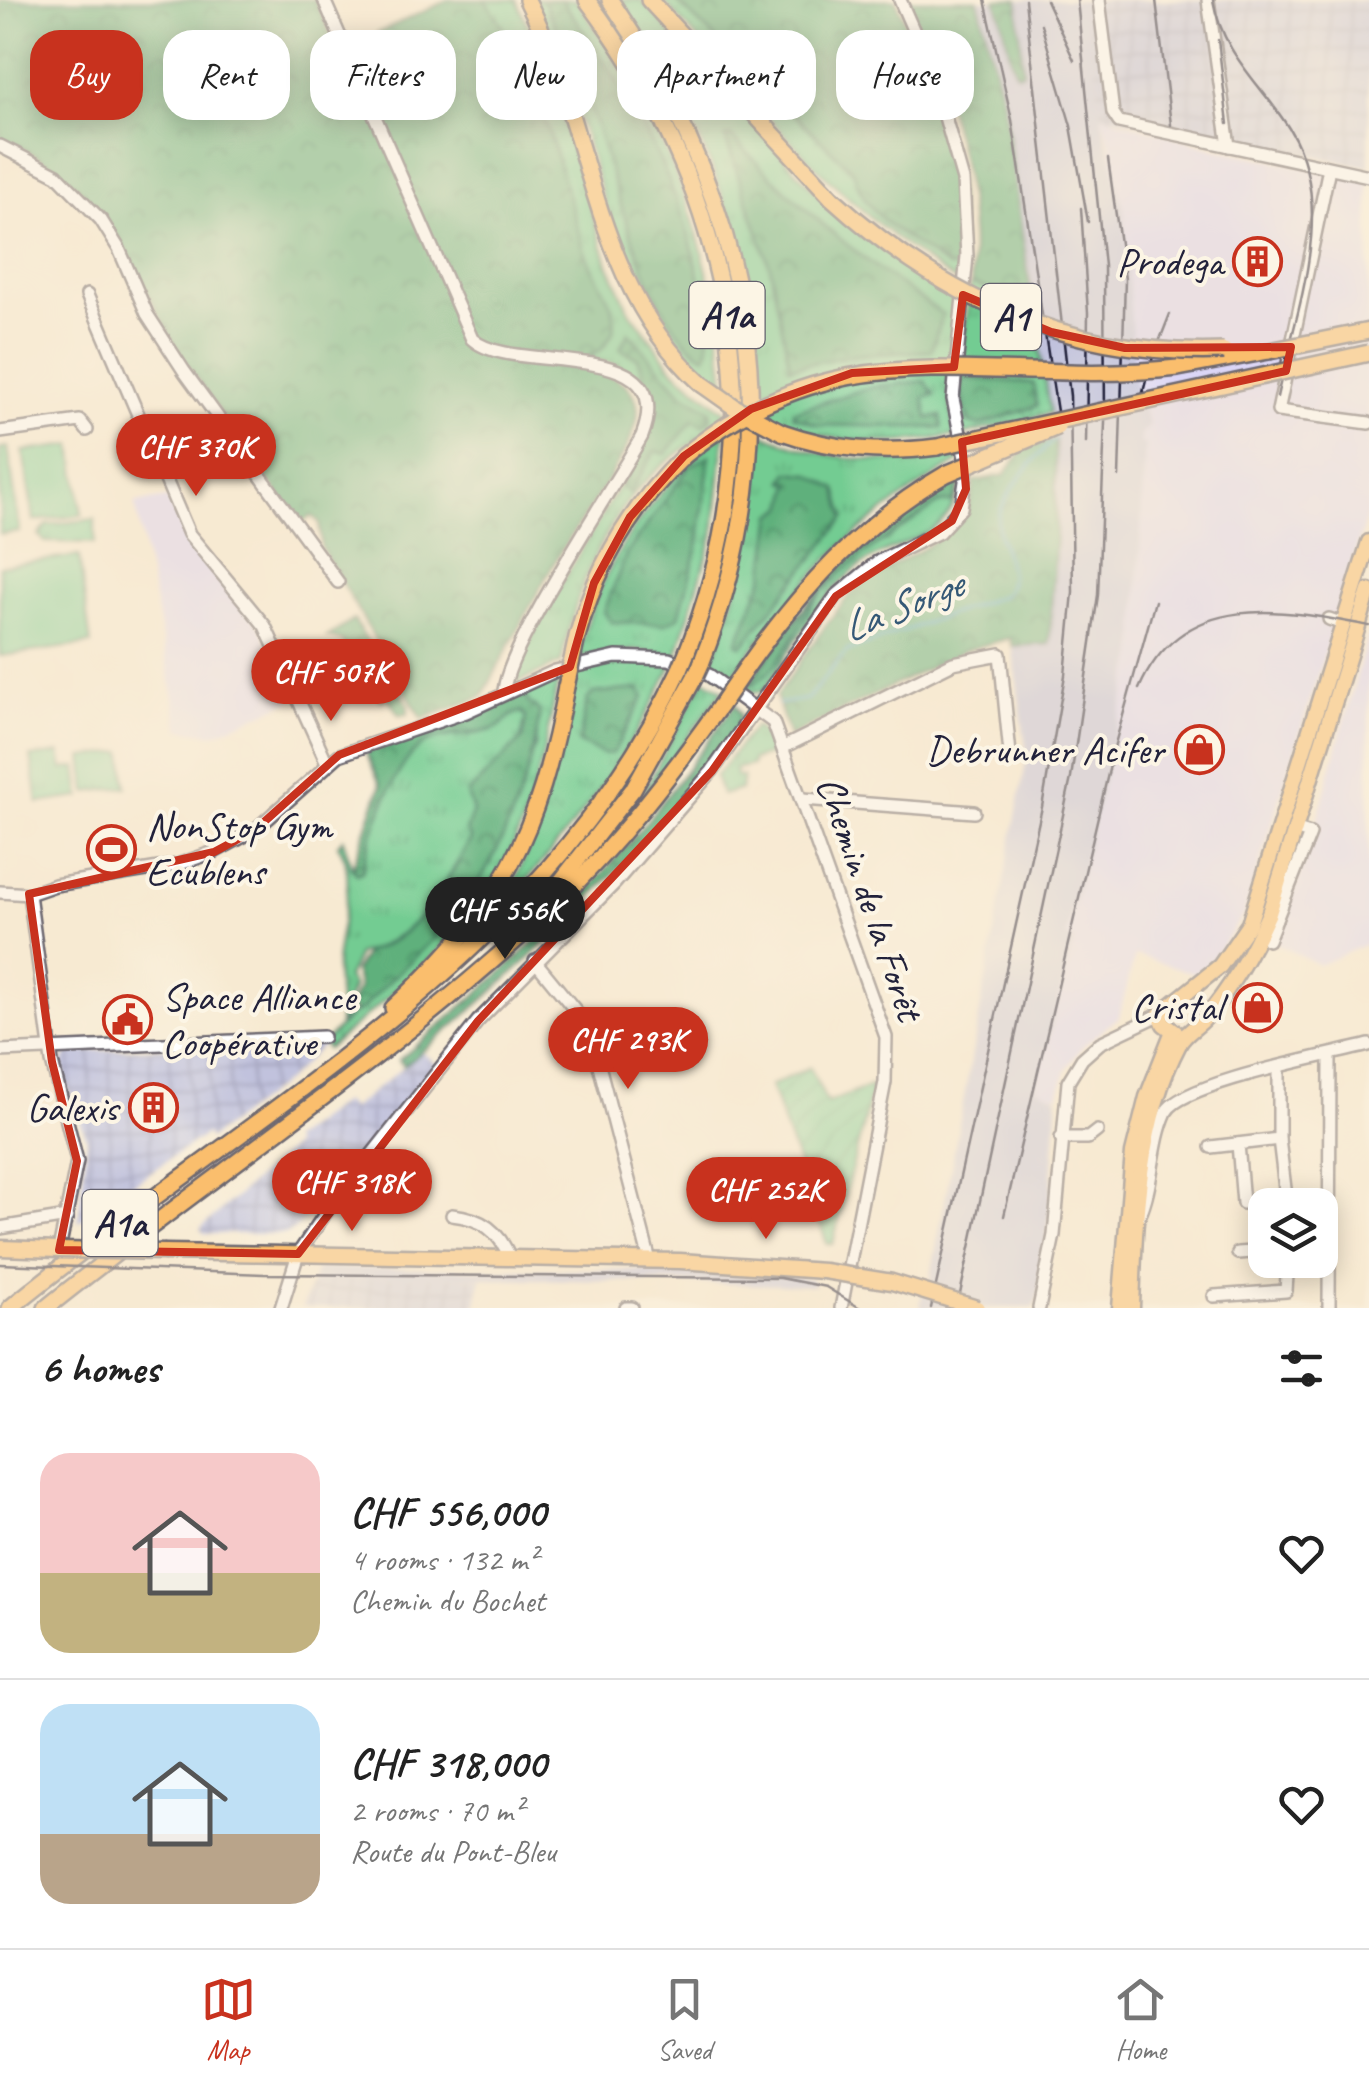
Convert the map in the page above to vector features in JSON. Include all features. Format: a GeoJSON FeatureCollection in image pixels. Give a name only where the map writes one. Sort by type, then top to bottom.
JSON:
{"type":"FeatureCollection","features":[{"type":"Feature","properties":{"kind":"highway"},"geometry":{"type":"LineString","coordinates":[[527,0],[565,89],[606,228],[630,290],[656,333],[702,384],[736,408],[782,432],[816,443],[868,451],[937,446],[1369,353]]}},
{"type":"Feature","properties":{"kind":"highway","name":"A1a"},"geometry":{"type":"LineString","coordinates":[[10,1308],[397,1017],[518,905],[619,780],[691,666],[730,490],[734,390],[727,312],[708,231],[676,144],[636,70],[587,0]]}},
{"type":"Feature","properties":{"kind":"highway","name":"A1a"},"geometry":{"type":"LineString","coordinates":[[485,965],[562,881],[620,808],[668,730],[691,666],[729,583],[746,492],[751,389],[744,309],[725,226],[696,147],[656,71],[610,0]]}},
{"type":"Feature","properties":{"kind":"highway","name":"A1"},"geometry":{"type":"LineString","coordinates":[[649,0],[832,198],[913,265],[978,303],[1027,324],[1138,349],[1269,351],[1369,331]]}},
{"type":"Feature","properties":{"kind":"highway","name":"A1a"},"geometry":{"type":"LineString","coordinates":[[232,1141],[402,1000],[498,893],[522,849],[540,803],[576,637],[594,582],[616,538],[644,497],[684,456],[760,404],[852,373],[922,367],[1138,371],[1269,351]]}},
{"type":"Feature","properties":{"kind":"highway","name":"A1a"},"geometry":{"type":"LineString","coordinates":[[46,1308],[334,1093],[485,965],[596,862],[649,801],[746,668],[834,560],[890,510],[946,474],[1111,406]]}},
{"type":"Feature","properties":{"kind":"main road"},"geometry":{"type":"LineString","coordinates":[[1365,591],[1336,622],[1248,924],[1220,966],[1159,1015],[1176,1034],[1191,1035],[1233,977],[1269,913],[1297,830],[1365,591],[1369,542]]}},
{"type":"Feature","properties":{"kind":"main road"},"geometry":{"type":"LineString","coordinates":[[1233,977],[1268,940]]}},
{"type":"Feature","properties":{"kind":"main road"},"geometry":{"type":"LineString","coordinates":[[1172,1005],[1201,1021]]}},
{"type":"Feature","properties":{"kind":"main road"},"geometry":{"type":"LineString","coordinates":[[1132,1308],[1145,1150],[1176,1034]]}},
{"type":"Feature","properties":{"kind":"main road"},"geometry":{"type":"LineString","coordinates":[[1120,1308],[1133,1153],[1150,1086],[1176,1034]]}},
{"type":"Feature","properties":{"kind":"main road"},"geometry":{"type":"LineString","coordinates":[[0,1248],[768,1264],[892,1282],[978,1308]]}},
{"type":"Feature","properties":{"kind":"street"},"geometry":{"type":"LineString","coordinates":[[324,0],[472,339],[484,348],[510,355],[614,367],[636,382],[646,406],[642,436],[542,606],[505,680],[504,694]]}},
{"type":"Feature","properties":{"kind":"street"},"geometry":{"type":"LineString","coordinates":[[281,1308],[298,1254],[475,1025],[649,846],[760,709],[836,596],[877,562],[944,528],[957,514],[966,489],[967,468],[952,399],[967,256],[963,180],[933,75],[900,0]]}},
{"type":"Feature","properties":{"kind":"street"},"geometry":{"type":"LineString","coordinates":[[1099,0],[1116,120],[1369,176]]}},
{"type":"Feature","properties":{"kind":"street"},"geometry":{"type":"LineString","coordinates":[[1208,0],[1228,146]]}},
{"type":"Feature","properties":{"kind":"street"},"geometry":{"type":"LineString","coordinates":[[0,146],[57,175],[101,220],[120,249],[151,321],[208,408],[338,582]]}},
{"type":"Feature","properties":{"kind":"street"},"geometry":{"type":"LineString","coordinates":[[1329,168],[1278,411],[1369,424]]}},
{"type":"Feature","properties":{"kind":"street"},"geometry":{"type":"LineString","coordinates":[[87,294],[189,534],[264,626],[327,763]]}},
{"type":"Feature","properties":{"kind":"street"},"geometry":{"type":"LineString","coordinates":[[0,432],[80,421],[87,430]]}},
{"type":"Feature","properties":{"kind":"street","name":"Chemin de la Forêt"},"geometry":{"type":"LineString","coordinates":[[784,747],[953,663],[1000,654],[1010,754]]}},
{"type":"Feature","properties":{"kind":"street"},"geometry":{"type":"LineString","coordinates":[[0,892],[29,894],[55,885],[177,864],[232,844],[258,827],[327,763],[579,664],[634,656],[691,665],[760,709]]}},
{"type":"Feature","properties":{"kind":"street","name":"Chemin de la Forêt"},"geometry":{"type":"LineString","coordinates":[[760,709],[771,718],[784,747],[872,992],[887,1050],[842,1308]]}},
{"type":"Feature","properties":{"kind":"street"},"geometry":{"type":"LineString","coordinates":[[803,799],[974,812]]}},
{"type":"Feature","properties":{"kind":"street"},"geometry":{"type":"LineString","coordinates":[[1268,940],[1310,834],[1297,830]]}},
{"type":"Feature","properties":{"kind":"street"},"geometry":{"type":"LineString","coordinates":[[29,894],[50,1046],[77,1160],[59,1250]]}},
{"type":"Feature","properties":{"kind":"street"},"geometry":{"type":"LineString","coordinates":[[535,961],[589,1027],[650,1261]]}},
{"type":"Feature","properties":{"kind":"street"},"geometry":{"type":"LineString","coordinates":[[1040,1308],[1054,1235],[1065,1094],[1082,1059],[1108,1038],[1159,1015]]}},
{"type":"Feature","properties":{"kind":"street"},"geometry":{"type":"LineString","coordinates":[[0,1051],[322,1037]]}},
{"type":"Feature","properties":{"kind":"street"},"geometry":{"type":"LineString","coordinates":[[1136,1223],[1147,1201],[1160,1133],[1170,1105],[1188,1093],[1225,1081],[1369,1044]]}},
{"type":"Feature","properties":{"kind":"street"},"geometry":{"type":"LineString","coordinates":[[1329,1308],[1330,1056]]}},
{"type":"Feature","properties":{"kind":"street"},"geometry":{"type":"LineString","coordinates":[[1279,1068],[1280,1139],[1286,1188]]}},
{"type":"Feature","properties":{"kind":"street"},"geometry":{"type":"LineString","coordinates":[[1061,1138],[1088,1138],[1098,1131]]}},
{"type":"Feature","properties":{"kind":"street"},"geometry":{"type":"LineString","coordinates":[[1211,1148],[1280,1139]]}},
{"type":"Feature","properties":{"kind":"street"},"geometry":{"type":"LineString","coordinates":[[1238,1144],[1243,1203]]}},
{"type":"Feature","properties":{"kind":"street"},"geometry":{"type":"LineString","coordinates":[[452,1215],[466,1216],[501,1235],[510,1258]]}},
{"type":"Feature","properties":{"kind":"street"},"geometry":{"type":"LineString","coordinates":[[0,1228],[67,1218]]}},
{"type":"Feature","properties":{"kind":"street"},"geometry":{"type":"LineString","coordinates":[[1238,1253],[1248,1252]]}},
{"type":"Feature","properties":{"kind":"street"},"geometry":{"type":"LineString","coordinates":[[1214,1296],[1286,1290],[1287,1278]]}},
{"type":"Feature","properties":{"kind":"highlighted area"},"geometry":{"type":"Polygon","coordinates":[[[963,295],[1051,332],[1125,348],[1291,347],[1286,371],[962,442],[966,489],[952,521],[836,596],[712,771],[478,1021],[298,1254],[59,1250],[77,1161],[52,1062],[29,894],[214,852],[255,830],[339,755],[570,667],[594,583],[630,517],[684,456],[751,409],[852,373],[954,367],[963,295]]]}},
{"type":"Feature","properties":{"kind":"shaded area"},"geometry":{"type":"Polygon","coordinates":[[[978,0],[1086,0],[1101,115],[1124,210],[1135,384],[1149,425],[1141,434],[1141,444],[1145,444],[1135,653],[1066,937],[1074,939],[1036,1088],[1058,1097],[1049,1228],[1038,1298],[1034,1308],[920,1308],[923,1286],[929,1286],[1027,756],[1012,646],[1049,643],[1056,532],[1055,439],[1003,101],[978,0]]]}},
{"type":"Feature","properties":{"kind":"shaded area"},"geometry":{"type":"Polygon","coordinates":[[[1086,0],[1369,0],[1369,167],[1101,115],[1086,0]]]}},
{"type":"Feature","properties":{"kind":"shaded area"},"geometry":{"type":"Polygon","coordinates":[[[1101,115],[1217,149],[1369,180],[1369,509],[1245,913],[1208,966],[1196,974],[1135,955],[1119,1017],[1082,1047],[1067,1068],[1058,1096],[1036,1089],[1074,940],[1066,937],[1135,653],[1145,445],[1141,444],[1141,434],[1149,425],[1135,384],[1110,143],[1101,115]]]}},
{"type":"Feature","properties":{"kind":"shaded area"},"geometry":{"type":"Polygon","coordinates":[[[167,498],[188,541],[260,628],[293,700],[214,734],[180,729],[135,503],[167,498]]]}},
{"type":"Feature","properties":{"kind":"shaded area"},"geometry":{"type":"Polygon","coordinates":[[[1369,630],[1369,943],[1319,965],[1275,943],[1310,846],[1369,630]]]}},
{"type":"Feature","properties":{"kind":"shaded area"},"geometry":{"type":"Polygon","coordinates":[[[328,1040],[286,1081],[209,1139],[206,1134],[78,1222],[87,1139],[65,1082],[62,1063],[68,1052],[328,1040]]]}},
{"type":"Feature","properties":{"kind":"shaded area"},"geometry":{"type":"Polygon","coordinates":[[[422,1052],[437,1065],[386,1131],[295,1229],[285,1234],[205,1234],[200,1229],[293,1146],[291,1140],[343,1102],[351,1109],[422,1052]]]}},
{"type":"Feature","properties":{"kind":"shaded area"},"geometry":{"type":"Polygon","coordinates":[[[316,1268],[679,1270],[795,1276],[812,1279],[815,1286],[437,1277],[312,1281],[316,1268]]]}},
{"type":"Feature","properties":{"kind":"shaded area"},"geometry":{"type":"Polygon","coordinates":[[[481,1279],[476,1308],[302,1308],[312,1281],[481,1279]]]}},
{"type":"Feature","properties":{"kind":"green space"},"geometry":{"type":"Polygon","coordinates":[[[0,0],[315,0],[329,30],[310,30],[310,120],[456,120],[456,30],[383,30],[448,0],[485,0],[505,30],[476,30],[476,120],[544,120],[587,257],[613,311],[612,334],[599,352],[591,354],[591,371],[623,382],[634,394],[638,412],[628,445],[556,560],[482,697],[422,719],[321,548],[319,522],[312,516],[300,524],[227,423],[185,361],[131,262],[92,203],[37,156],[0,139],[0,0]]]}},
{"type":"Feature","properties":{"kind":"green space"},"geometry":{"type":"Polygon","coordinates":[[[485,0],[516,0],[530,30],[503,30],[485,0]]]}},
{"type":"Feature","properties":{"kind":"green space"},"geometry":{"type":"Polygon","coordinates":[[[533,0],[576,0],[596,30],[547,30],[533,0]]]}},
{"type":"Feature","properties":{"kind":"green space"},"geometry":{"type":"Polygon","coordinates":[[[543,0],[562,0],[583,30],[557,30],[543,0]]]}},
{"type":"Feature","properties":{"kind":"green space"},"geometry":{"type":"Polygon","coordinates":[[[620,0],[641,0],[668,30],[639,30],[620,0]]]}},
{"type":"Feature","properties":{"kind":"green space"},"geometry":{"type":"Polygon","coordinates":[[[662,0],[675,0],[706,30],[689,30],[662,0]]]}},
{"type":"Feature","properties":{"kind":"green space"},"geometry":{"type":"Polygon","coordinates":[[[675,0],[896,0],[908,30],[836,30],[836,120],[940,120],[958,179],[963,265],[950,268],[892,228],[868,202],[854,172],[800,120],[816,120],[816,30],[706,30],[675,0]]]}},
{"type":"Feature","properties":{"kind":"green space"},"geometry":{"type":"Polygon","coordinates":[[[907,0],[978,0],[1003,101],[1033,307],[971,283],[969,208],[951,120],[974,120],[974,30],[919,30],[907,0]]]}},
{"type":"Feature","properties":{"kind":"green space"},"geometry":{"type":"Polygon","coordinates":[[[995,0],[1018,0],[1023,72],[1017,74],[1013,65],[995,0]]]}},
{"type":"Feature","properties":{"kind":"green space"},"geometry":{"type":"Polygon","coordinates":[[[597,32],[617,63],[617,120],[650,120],[681,186],[710,284],[726,395],[679,352],[639,293],[609,218],[579,120],[597,120],[597,32]]]}},
{"type":"Feature","properties":{"kind":"green space"},"geometry":{"type":"Polygon","coordinates":[[[597,51],[617,81],[617,120],[639,120],[686,227],[698,268],[709,345],[706,356],[687,342],[669,319],[653,288],[625,218],[594,120],[597,120],[597,51]]]}},
{"type":"Feature","properties":{"kind":"green space"},"geometry":{"type":"Polygon","coordinates":[[[543,120],[563,120],[609,266],[629,310],[675,371],[730,415],[637,490],[606,535],[583,585],[561,663],[517,683],[512,677],[546,609],[645,442],[649,427],[646,399],[631,376],[607,362],[591,360],[614,313],[585,254],[543,120]]]}},
{"type":"Feature","properties":{"kind":"green space"},"geometry":{"type":"Polygon","coordinates":[[[691,120],[750,120],[813,189],[863,234],[959,301],[948,388],[955,436],[905,442],[857,441],[810,433],[762,416],[751,303],[739,249],[691,120]]]}},
{"type":"Feature","properties":{"kind":"green space"},"geometry":{"type":"Polygon","coordinates":[[[771,120],[800,120],[854,172],[868,202],[892,228],[950,268],[963,265],[962,285],[878,224],[771,120]]]}},
{"type":"Feature","properties":{"kind":"green space"},"geometry":{"type":"Polygon","coordinates":[[[731,136],[831,231],[943,314],[931,351],[855,355],[790,367],[770,267],[725,137],[731,136]]]}},
{"type":"Feature","properties":{"kind":"green space"},"geometry":{"type":"Polygon","coordinates":[[[971,283],[1033,307],[1050,413],[964,435],[957,378],[971,283]]]}},
{"type":"Feature","properties":{"kind":"green space"},"geometry":{"type":"Polygon","coordinates":[[[628,332],[682,393],[711,410],[710,420],[703,425],[693,420],[666,454],[655,451],[630,493],[621,487],[647,438],[651,413],[638,358],[620,349],[628,332]]]}},
{"type":"Feature","properties":{"kind":"green space"},"geometry":{"type":"Polygon","coordinates":[[[965,378],[1033,383],[1037,406],[979,426],[968,422],[960,384],[965,378]]]}},
{"type":"Feature","properties":{"kind":"green space"},"geometry":{"type":"Polygon","coordinates":[[[925,381],[935,395],[924,398],[928,418],[941,416],[942,428],[818,425],[794,416],[794,411],[871,387],[925,381]]]}},
{"type":"Feature","properties":{"kind":"green space"},"geometry":{"type":"Polygon","coordinates":[[[725,431],[714,534],[676,657],[637,650],[578,658],[599,591],[632,531],[674,478],[725,431]]]}},
{"type":"Feature","properties":{"kind":"green space"},"geometry":{"type":"Polygon","coordinates":[[[761,433],[808,450],[858,459],[907,460],[957,451],[960,461],[887,508],[831,557],[781,612],[729,681],[709,668],[730,611],[745,553],[761,433]]]}},
{"type":"Feature","properties":{"kind":"green space"},"geometry":{"type":"Polygon","coordinates":[[[1055,439],[1056,532],[1049,644],[1012,646],[1010,638],[966,650],[789,737],[776,696],[849,596],[942,536],[969,503],[974,481],[1004,475],[1025,448],[1055,439]]]}},
{"type":"Feature","properties":{"kind":"green space"},"geometry":{"type":"Polygon","coordinates":[[[73,445],[82,515],[34,521],[23,451],[73,445]]]}},
{"type":"Feature","properties":{"kind":"green space"},"geometry":{"type":"Polygon","coordinates":[[[8,447],[20,532],[0,534],[0,448],[8,447]]]}},
{"type":"Feature","properties":{"kind":"green space"},"geometry":{"type":"Polygon","coordinates":[[[710,455],[698,546],[679,617],[665,624],[611,622],[604,612],[626,554],[689,467],[710,455]]]}},
{"type":"Feature","properties":{"kind":"green space"},"geometry":{"type":"Polygon","coordinates":[[[789,472],[809,474],[837,489],[845,518],[742,646],[737,643],[764,577],[773,515],[785,507],[791,484],[784,481],[789,472]]]}},
{"type":"Feature","properties":{"kind":"green space"},"geometry":{"type":"Polygon","coordinates":[[[962,473],[956,497],[935,528],[850,574],[814,615],[763,692],[742,692],[787,628],[838,568],[896,516],[962,473]]]}},
{"type":"Feature","properties":{"kind":"green space"},"geometry":{"type":"Polygon","coordinates":[[[961,482],[953,502],[939,503],[844,571],[817,599],[769,672],[748,686],[814,597],[871,535],[901,510],[932,492],[961,482]]]}},
{"type":"Feature","properties":{"kind":"green space"},"geometry":{"type":"Polygon","coordinates":[[[95,519],[95,543],[45,542],[39,535],[47,525],[95,519]]]}},
{"type":"Feature","properties":{"kind":"green space"},"geometry":{"type":"Polygon","coordinates":[[[79,556],[91,644],[0,656],[0,566],[79,556]]]}},
{"type":"Feature","properties":{"kind":"green space"},"geometry":{"type":"Polygon","coordinates":[[[354,620],[408,704],[408,714],[399,715],[387,697],[381,701],[342,641],[327,637],[354,620]]]}},
{"type":"Feature","properties":{"kind":"green space"},"geometry":{"type":"Polygon","coordinates":[[[629,661],[672,666],[633,739],[587,806],[480,931],[514,881],[528,849],[552,774],[576,670],[629,661]]]}},
{"type":"Feature","properties":{"kind":"green space"},"geometry":{"type":"Polygon","coordinates":[[[559,676],[529,805],[497,876],[478,905],[432,957],[327,1049],[323,1043],[450,922],[491,860],[536,744],[525,692],[559,676]]]}},
{"type":"Feature","properties":{"kind":"green space"},"geometry":{"type":"Polygon","coordinates":[[[704,679],[723,690],[640,798],[704,679]]]}},
{"type":"Feature","properties":{"kind":"green space"},"geometry":{"type":"Polygon","coordinates":[[[639,689],[644,697],[613,753],[605,755],[579,743],[587,700],[593,693],[639,689]]]}},
{"type":"Feature","properties":{"kind":"green space"},"geometry":{"type":"Polygon","coordinates":[[[525,692],[528,702],[540,711],[529,767],[497,851],[449,923],[361,1011],[353,1012],[351,1001],[359,988],[354,971],[366,952],[384,946],[415,922],[440,890],[471,839],[466,831],[473,811],[467,794],[522,739],[526,717],[517,713],[496,728],[435,739],[415,751],[385,800],[362,871],[357,874],[352,869],[381,786],[366,752],[456,724],[525,692]]]}},
{"type":"Feature","properties":{"kind":"green space"},"geometry":{"type":"Polygon","coordinates":[[[735,704],[741,715],[735,732],[620,867],[495,990],[404,1066],[399,1060],[519,957],[607,868],[735,704]]]}},
{"type":"Feature","properties":{"kind":"green space"},"geometry":{"type":"Polygon","coordinates":[[[521,712],[526,717],[518,749],[468,858],[417,920],[388,942],[358,954],[347,978],[353,987],[346,1001],[349,1014],[339,1024],[336,970],[347,872],[338,845],[343,839],[352,869],[362,872],[385,800],[415,751],[435,739],[488,731],[521,712]]]}},
{"type":"Feature","properties":{"kind":"green space"},"geometry":{"type":"Polygon","coordinates":[[[755,726],[768,737],[782,769],[777,772],[772,754],[752,760],[752,765],[735,769],[737,777],[743,776],[741,789],[722,795],[715,777],[755,726]]]}},
{"type":"Feature","properties":{"kind":"green space"},"geometry":{"type":"Polygon","coordinates":[[[123,752],[127,787],[87,792],[83,757],[123,752]]]}},
{"type":"Feature","properties":{"kind":"green space"},"geometry":{"type":"Polygon","coordinates":[[[60,753],[63,769],[77,767],[81,797],[38,803],[31,757],[60,753]]]}},
{"type":"Feature","properties":{"kind":"green space"},"geometry":{"type":"Polygon","coordinates":[[[810,1067],[827,1103],[873,1085],[833,1244],[827,1244],[770,1086],[810,1067]]]}},
{"type":"Feature","properties":{"kind":"waterway","name":"La Sorge"},"geometry":{"type":"LineString","coordinates":[[778,704],[807,699],[847,651],[1004,595],[1010,577],[998,531],[1000,511],[1021,476],[1056,438]]}},
{"type":"Feature","properties":{"kind":"tram line"},"geometry":{"type":"LineString","coordinates":[[0,1264],[264,1274],[780,1278],[826,1287],[860,1308]]}},
{"type":"Feature","properties":{"kind":"railway"},"geometry":{"type":"LineString","coordinates":[[985,0],[1012,120],[1058,418]]}},
{"type":"Feature","properties":{"kind":"railway"},"geometry":{"type":"LineString","coordinates":[[931,1308],[1042,807],[1065,675],[1073,592],[1070,396],[1025,0]]}},
{"type":"Feature","properties":{"kind":"railway"},"geometry":{"type":"LineString","coordinates":[[1046,0],[1074,60]]}},
{"type":"Feature","properties":{"kind":"railway"},"geometry":{"type":"LineString","coordinates":[[957,1308],[1071,778],[1098,595],[1105,423],[1104,266],[1077,0]]}},
{"type":"Feature","properties":{"kind":"railway"},"geometry":{"type":"LineString","coordinates":[[1156,0],[1171,125]]}},
{"type":"Feature","properties":{"kind":"railway"},"geometry":{"type":"LineString","coordinates":[[1213,0],[1234,54],[1290,130],[1304,161],[1311,193],[1308,262],[1277,397]]}},
{"type":"Feature","properties":{"kind":"railway"},"geometry":{"type":"LineString","coordinates":[[1041,24],[1071,126],[1088,222]]}},
{"type":"Feature","properties":{"kind":"railway"},"geometry":{"type":"LineString","coordinates":[[1218,40],[1228,124]]}},
{"type":"Feature","properties":{"kind":"railway"},"geometry":{"type":"LineString","coordinates":[[1108,159],[1125,279],[1119,477]]}},
{"type":"Feature","properties":{"kind":"railway"},"geometry":{"type":"LineString","coordinates":[[1081,208],[1088,313],[1086,443]]}},
{"type":"Feature","properties":{"kind":"railway"},"geometry":{"type":"LineString","coordinates":[[1140,404],[1170,314]]}},
{"type":"Feature","properties":{"kind":"railway"},"geometry":{"type":"LineString","coordinates":[[1004,1216],[1115,744],[1155,601]]}},
{"type":"Feature","properties":{"kind":"railway"},"geometry":{"type":"LineString","coordinates":[[1139,689],[1158,657],[1181,635],[1208,621],[1270,612],[1369,626]]}},
{"type":"Feature","properties":{"kind":"place","name":"Prodega"},"geometry":{"type":"Point","coordinates":[1258,262]}},
{"type":"Feature","properties":{"kind":"place","name":"Debrunner Acifer"},"geometry":{"type":"Point","coordinates":[1199,750]}},
{"type":"Feature","properties":{"kind":"place","name":"NonStop Gym Ecublens"},"geometry":{"type":"Point","coordinates":[111,849]}},
{"type":"Feature","properties":{"kind":"place","name":"Cristal"},"geometry":{"type":"Point","coordinates":[1257,1007]}},
{"type":"Feature","properties":{"kind":"place","name":"Space Alliance Coopérative"},"geometry":{"type":"Point","coordinates":[127,1020]}},
{"type":"Feature","properties":{"kind":"place","name":"Galexis"},"geometry":{"type":"Point","coordinates":[153,1108]}}]}
